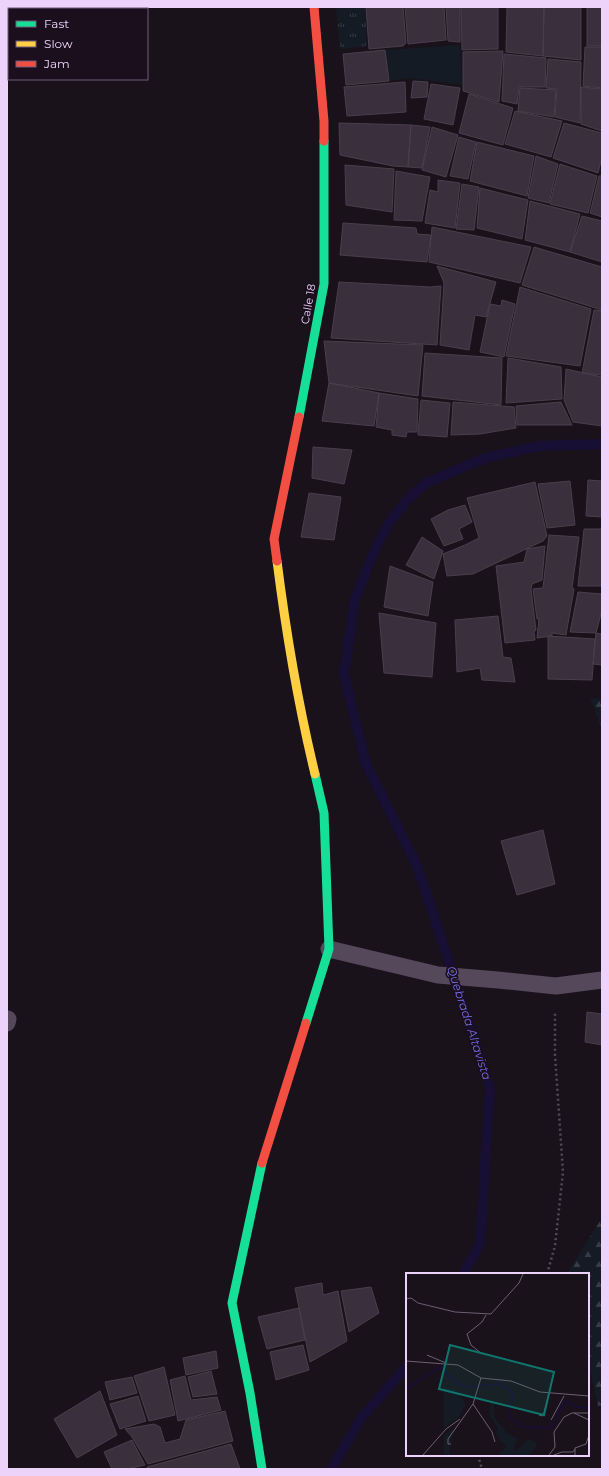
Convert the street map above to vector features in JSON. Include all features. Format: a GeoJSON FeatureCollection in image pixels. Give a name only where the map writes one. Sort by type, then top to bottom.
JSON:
{"type":"FeatureCollection","features":[{"type":"Feature","properties":{"kind":"street","name":"Calle 18"},"geometry":{"type":"LineString","coordinates":[[262,1469],[250,1393],[232,1303],[261,1167],[329,949],[324,812],[307,742],[282,600],[274,539],[324,284],[324,121],[314,7]]}},
{"type":"Feature","properties":{"kind":"lane"},"geometry":{"type":"LineString","coordinates":[[329,949],[438,975],[556,986],[602,980]]}},
{"type":"Feature","properties":{"kind":"path"},"geometry":{"type":"LineString","coordinates":[[547,1273],[555,1246],[563,1172],[555,1055],[556,986]]}},
{"type":"Feature","properties":{"kind":"path"},"geometry":{"type":"LineString","coordinates":[[480,1456],[479,1459],[482,1469]]}},
{"type":"Feature","properties":{"kind":"green space"},"geometry":{"type":"Polygon","coordinates":[[[336,7],[365,7],[367,46],[340,49],[336,7]]]}},
{"type":"Feature","properties":{"kind":"green space"},"geometry":{"type":"Polygon","coordinates":[[[460,45],[462,85],[410,78],[389,81],[385,50],[460,45]]]}},
{"type":"Feature","properties":{"kind":"green space"},"geometry":{"type":"Polygon","coordinates":[[[590,698],[602,699],[602,728],[590,698]]]}},
{"type":"Feature","properties":{"kind":"green space"},"geometry":{"type":"Polygon","coordinates":[[[602,1218],[602,1405],[598,1406],[589,1366],[589,1273],[568,1272],[602,1218]]]}},
{"type":"Feature","properties":{"kind":"building"},"geometry":{"type":"Polygon","coordinates":[[[366,7],[403,7],[406,43],[403,46],[369,49],[366,7]]]}},
{"type":"Feature","properties":{"kind":"building"},"geometry":{"type":"Polygon","coordinates":[[[405,7],[444,7],[446,40],[408,44],[405,7]]]}},
{"type":"Feature","properties":{"kind":"building"},"geometry":{"type":"Polygon","coordinates":[[[446,7],[460,7],[460,42],[448,41],[446,7]]]}},
{"type":"Feature","properties":{"kind":"building"},"geometry":{"type":"Polygon","coordinates":[[[461,7],[498,7],[498,49],[462,50],[461,7]]]}},
{"type":"Feature","properties":{"kind":"building"},"geometry":{"type":"Polygon","coordinates":[[[507,7],[544,7],[543,56],[506,52],[507,7]]]}},
{"type":"Feature","properties":{"kind":"building"},"geometry":{"type":"Polygon","coordinates":[[[544,7],[581,7],[581,60],[543,56],[544,7]]]}},
{"type":"Feature","properties":{"kind":"building"},"geometry":{"type":"Polygon","coordinates":[[[587,7],[602,7],[602,46],[587,46],[587,7]]]}},
{"type":"Feature","properties":{"kind":"building"},"geometry":{"type":"Polygon","coordinates":[[[585,47],[602,47],[602,88],[583,86],[585,47]]]}},
{"type":"Feature","properties":{"kind":"building"},"geometry":{"type":"Polygon","coordinates":[[[385,50],[389,81],[346,85],[343,54],[385,50]]]}},
{"type":"Feature","properties":{"kind":"building"},"geometry":{"type":"Polygon","coordinates":[[[503,51],[499,102],[463,91],[463,52],[503,51]]]}},
{"type":"Feature","properties":{"kind":"building"},"geometry":{"type":"Polygon","coordinates":[[[504,54],[546,58],[545,87],[519,87],[517,104],[502,101],[504,54]]]}},
{"type":"Feature","properties":{"kind":"building"},"geometry":{"type":"Polygon","coordinates":[[[548,59],[581,62],[580,123],[555,117],[557,89],[546,88],[548,59]]]}},
{"type":"Feature","properties":{"kind":"building"},"geometry":{"type":"Polygon","coordinates":[[[413,81],[428,82],[427,97],[411,98],[413,81]]]}},
{"type":"Feature","properties":{"kind":"building"},"geometry":{"type":"Polygon","coordinates":[[[405,82],[406,112],[347,116],[344,87],[405,82]]]}},
{"type":"Feature","properties":{"kind":"building"},"geometry":{"type":"Polygon","coordinates":[[[431,84],[460,88],[453,125],[424,119],[431,84]]]}},
{"type":"Feature","properties":{"kind":"building"},"geometry":{"type":"Polygon","coordinates":[[[581,87],[602,89],[602,131],[581,124],[581,87]]]}},
{"type":"Feature","properties":{"kind":"building"},"geometry":{"type":"Polygon","coordinates":[[[520,88],[556,90],[554,117],[518,111],[520,88]]]}},
{"type":"Feature","properties":{"kind":"building"},"geometry":{"type":"Polygon","coordinates":[[[469,94],[513,108],[503,145],[459,133],[469,94]]]}},
{"type":"Feature","properties":{"kind":"building"},"geometry":{"type":"Polygon","coordinates":[[[515,111],[562,121],[551,157],[505,144],[515,111]]]}},
{"type":"Feature","properties":{"kind":"building"},"geometry":{"type":"Polygon","coordinates":[[[339,123],[411,125],[408,167],[393,166],[340,155],[339,123]]]}},
{"type":"Feature","properties":{"kind":"building"},"geometry":{"type":"Polygon","coordinates":[[[564,123],[602,133],[602,157],[598,173],[553,158],[564,123]]]}},
{"type":"Feature","properties":{"kind":"building"},"geometry":{"type":"Polygon","coordinates":[[[411,125],[430,127],[422,168],[408,167],[411,125]]]}},
{"type":"Feature","properties":{"kind":"building"},"geometry":{"type":"Polygon","coordinates":[[[432,127],[458,135],[446,177],[422,170],[432,127]]]}},
{"type":"Feature","properties":{"kind":"building"},"geometry":{"type":"Polygon","coordinates":[[[459,137],[476,142],[468,179],[450,176],[459,137]]]}},
{"type":"Feature","properties":{"kind":"building"},"geometry":{"type":"Polygon","coordinates":[[[477,142],[534,156],[527,196],[470,181],[477,142]]]}},
{"type":"Feature","properties":{"kind":"building"},"geometry":{"type":"Polygon","coordinates":[[[536,156],[558,164],[549,203],[528,198],[536,156]]]}},
{"type":"Feature","properties":{"kind":"building"},"geometry":{"type":"Polygon","coordinates":[[[560,164],[597,176],[588,213],[550,204],[560,164]]]}},
{"type":"Feature","properties":{"kind":"building"},"geometry":{"type":"Polygon","coordinates":[[[345,165],[394,169],[392,212],[346,205],[345,165]]]}},
{"type":"Feature","properties":{"kind":"building"},"geometry":{"type":"Polygon","coordinates":[[[396,171],[430,177],[422,221],[394,220],[396,171]]]}},
{"type":"Feature","properties":{"kind":"building"},"geometry":{"type":"Polygon","coordinates":[[[599,176],[602,176],[602,217],[590,213],[599,176]]]}},
{"type":"Feature","properties":{"kind":"building"},"geometry":{"type":"Polygon","coordinates":[[[438,180],[460,183],[455,228],[425,223],[430,190],[438,192],[438,180]]]}},
{"type":"Feature","properties":{"kind":"building"},"geometry":{"type":"Polygon","coordinates":[[[462,184],[479,187],[474,230],[456,229],[462,184]]]}},
{"type":"Feature","properties":{"kind":"building"},"geometry":{"type":"Polygon","coordinates":[[[480,188],[528,200],[522,239],[477,228],[480,188]]]}},
{"type":"Feature","properties":{"kind":"building"},"geometry":{"type":"Polygon","coordinates":[[[530,201],[580,214],[570,252],[525,240],[530,201]]]}},
{"type":"Feature","properties":{"kind":"building"},"geometry":{"type":"Polygon","coordinates":[[[582,216],[602,221],[602,262],[570,252],[582,216]]]}},
{"type":"Feature","properties":{"kind":"building"},"geometry":{"type":"Polygon","coordinates":[[[343,223],[416,228],[417,234],[431,235],[427,262],[340,255],[343,223]]]}},
{"type":"Feature","properties":{"kind":"building"},"geometry":{"type":"Polygon","coordinates":[[[432,227],[531,247],[520,283],[429,262],[432,227]]]}},
{"type":"Feature","properties":{"kind":"building"},"geometry":{"type":"Polygon","coordinates":[[[534,247],[602,267],[602,310],[522,285],[534,247]]]}},
{"type":"Feature","properties":{"kind":"building"},"geometry":{"type":"Polygon","coordinates":[[[437,266],[496,282],[486,317],[475,315],[469,350],[440,345],[444,283],[437,266]]]}},
{"type":"Feature","properties":{"kind":"building"},"geometry":{"type":"Polygon","coordinates":[[[339,282],[430,287],[441,286],[437,345],[331,338],[339,282]]]}},
{"type":"Feature","properties":{"kind":"building"},"geometry":{"type":"Polygon","coordinates":[[[520,287],[591,309],[580,366],[506,356],[520,287]]]}},
{"type":"Feature","properties":{"kind":"building"},"geometry":{"type":"Polygon","coordinates":[[[502,300],[515,304],[504,357],[480,352],[490,304],[501,306],[502,300]]]}},
{"type":"Feature","properties":{"kind":"building"},"geometry":{"type":"Polygon","coordinates":[[[594,310],[602,311],[602,375],[582,373],[594,310]]]}},
{"type":"Feature","properties":{"kind":"building"},"geometry":{"type":"Polygon","coordinates":[[[324,341],[423,345],[418,396],[329,383],[324,341]]]}},
{"type":"Feature","properties":{"kind":"building"},"geometry":{"type":"Polygon","coordinates":[[[425,353],[502,358],[501,405],[422,396],[425,353]]]}},
{"type":"Feature","properties":{"kind":"building"},"geometry":{"type":"Polygon","coordinates":[[[508,358],[561,367],[562,399],[506,403],[508,358]]]}},
{"type":"Feature","properties":{"kind":"building"},"geometry":{"type":"Polygon","coordinates":[[[566,369],[602,377],[602,426],[573,422],[564,400],[566,369]]]}},
{"type":"Feature","properties":{"kind":"building"},"geometry":{"type":"Polygon","coordinates":[[[329,383],[379,393],[374,426],[322,421],[329,383]]]}},
{"type":"Feature","properties":{"kind":"building"},"geometry":{"type":"Polygon","coordinates":[[[379,393],[418,399],[417,432],[407,432],[406,437],[392,435],[392,430],[376,427],[379,393]]]}},
{"type":"Feature","properties":{"kind":"building"},"geometry":{"type":"Polygon","coordinates":[[[421,400],[450,403],[447,437],[418,435],[421,400]]]}},
{"type":"Feature","properties":{"kind":"building"},"geometry":{"type":"Polygon","coordinates":[[[453,402],[514,407],[516,428],[480,434],[451,435],[453,402]]]}},
{"type":"Feature","properties":{"kind":"building"},"geometry":{"type":"Polygon","coordinates":[[[561,402],[572,425],[517,425],[516,406],[561,402]]]}},
{"type":"Feature","properties":{"kind":"building"},"geometry":{"type":"Polygon","coordinates":[[[313,447],[352,450],[344,484],[312,478],[313,447]]]}},
{"type":"Feature","properties":{"kind":"building"},"geometry":{"type":"Polygon","coordinates":[[[588,480],[602,481],[602,517],[586,516],[588,480]]]}},
{"type":"Feature","properties":{"kind":"building"},"geometry":{"type":"Polygon","coordinates":[[[570,481],[575,525],[547,528],[538,484],[570,481]]]}},
{"type":"Feature","properties":{"kind":"building"},"geometry":{"type":"Polygon","coordinates":[[[535,482],[547,536],[543,541],[473,574],[447,576],[443,554],[479,538],[467,498],[535,482]]]}},
{"type":"Feature","properties":{"kind":"building"},"geometry":{"type":"Polygon","coordinates":[[[309,493],[341,497],[334,540],[301,537],[309,493]]]}},
{"type":"Feature","properties":{"kind":"building"},"geometry":{"type":"Polygon","coordinates":[[[465,505],[472,522],[459,529],[463,539],[444,546],[431,519],[448,510],[465,505]]]}},
{"type":"Feature","properties":{"kind":"building"},"geometry":{"type":"Polygon","coordinates":[[[584,529],[602,529],[602,586],[578,586],[584,529]]]}},
{"type":"Feature","properties":{"kind":"building"},"geometry":{"type":"Polygon","coordinates":[[[549,535],[579,537],[572,588],[574,589],[566,635],[552,633],[552,636],[537,638],[539,619],[537,619],[533,589],[543,588],[549,535]]]}},
{"type":"Feature","properties":{"kind":"building"},"geometry":{"type":"Polygon","coordinates":[[[422,537],[443,551],[434,579],[406,565],[422,537]]]}},
{"type":"Feature","properties":{"kind":"building"},"geometry":{"type":"Polygon","coordinates":[[[545,546],[542,580],[532,584],[531,589],[536,630],[534,632],[535,640],[505,643],[496,566],[524,562],[527,549],[545,546]]]}},
{"type":"Feature","properties":{"kind":"building"},"geometry":{"type":"Polygon","coordinates":[[[390,566],[433,582],[428,616],[384,607],[390,566]]]}},
{"type":"Feature","properties":{"kind":"building"},"geometry":{"type":"Polygon","coordinates":[[[578,592],[602,594],[602,610],[596,633],[570,632],[578,592]]]}},
{"type":"Feature","properties":{"kind":"building"},"geometry":{"type":"Polygon","coordinates":[[[379,613],[436,623],[432,677],[384,673],[379,613]]]}},
{"type":"Feature","properties":{"kind":"building"},"geometry":{"type":"Polygon","coordinates":[[[498,616],[503,657],[511,658],[515,682],[482,680],[480,668],[457,672],[455,620],[498,616]]]}},
{"type":"Feature","properties":{"kind":"building"},"geometry":{"type":"Polygon","coordinates":[[[596,633],[602,634],[602,665],[593,664],[596,633]]]}},
{"type":"Feature","properties":{"kind":"building"},"geometry":{"type":"Polygon","coordinates":[[[548,636],[595,639],[592,680],[548,679],[548,636]]]}},
{"type":"Feature","properties":{"kind":"building"},"geometry":{"type":"Polygon","coordinates":[[[543,830],[555,884],[517,895],[501,841],[543,830]]]}},
{"type":"Feature","properties":{"kind":"building"},"geometry":{"type":"Polygon","coordinates":[[[587,1012],[602,1014],[602,1045],[585,1042],[587,1012]]]}},
{"type":"Feature","properties":{"kind":"building"},"geometry":{"type":"Polygon","coordinates":[[[322,1283],[323,1295],[338,1291],[347,1341],[310,1362],[295,1288],[322,1283]]]}},
{"type":"Feature","properties":{"kind":"building"},"geometry":{"type":"Polygon","coordinates":[[[371,1287],[379,1313],[349,1332],[341,1291],[371,1287]]]}},
{"type":"Feature","properties":{"kind":"building"},"geometry":{"type":"Polygon","coordinates":[[[299,1308],[305,1340],[267,1349],[258,1317],[299,1308]]]}},
{"type":"Feature","properties":{"kind":"building"},"geometry":{"type":"Polygon","coordinates":[[[303,1345],[309,1370],[276,1380],[270,1352],[303,1345]]]}},
{"type":"Feature","properties":{"kind":"building"},"geometry":{"type":"Polygon","coordinates":[[[216,1351],[218,1368],[186,1375],[183,1358],[216,1351]]]}},
{"type":"Feature","properties":{"kind":"building"},"geometry":{"type":"Polygon","coordinates":[[[164,1367],[175,1415],[149,1421],[134,1376],[164,1367]]]}},
{"type":"Feature","properties":{"kind":"building"},"geometry":{"type":"Polygon","coordinates":[[[211,1371],[217,1394],[193,1397],[188,1377],[211,1371]]]}},
{"type":"Feature","properties":{"kind":"building"},"geometry":{"type":"Polygon","coordinates":[[[185,1376],[191,1400],[217,1397],[221,1410],[178,1421],[170,1380],[185,1376]]]}},
{"type":"Feature","properties":{"kind":"building"},"geometry":{"type":"Polygon","coordinates":[[[132,1377],[137,1393],[110,1400],[105,1382],[132,1377]]]}},
{"type":"Feature","properties":{"kind":"building"},"geometry":{"type":"Polygon","coordinates":[[[100,1391],[117,1435],[77,1458],[54,1419],[100,1391]]]}},
{"type":"Feature","properties":{"kind":"building"},"geometry":{"type":"Polygon","coordinates":[[[138,1396],[146,1421],[120,1429],[110,1404],[138,1396]]]}},
{"type":"Feature","properties":{"kind":"building"},"geometry":{"type":"Polygon","coordinates":[[[225,1411],[233,1441],[148,1464],[132,1437],[125,1429],[154,1424],[160,1427],[165,1443],[180,1439],[186,1420],[225,1411]]]}},
{"type":"Feature","properties":{"kind":"building"},"geometry":{"type":"Polygon","coordinates":[[[132,1440],[145,1465],[127,1469],[112,1469],[104,1452],[132,1440]]]}},
{"type":"Feature","properties":{"kind":"building"},"geometry":{"type":"Polygon","coordinates":[[[231,1444],[240,1469],[147,1469],[147,1467],[231,1444]]]}},
{"type":"Feature","properties":{"kind":"waterway"},"geometry":{"type":"LineString","coordinates":[[464,1273],[480,1244],[490,1088],[418,868],[366,764],[344,674],[355,599],[376,547],[390,521],[410,497],[426,483],[485,458],[538,446],[602,444]]}},
{"type":"Feature","properties":{"kind":"waterway","name":"Quebrada Altavista"},"geometry":{"type":"LineString","coordinates":[[331,1469],[362,1417],[406,1367]]}},
{"type":"Feature","properties":{"kind":"traffic: fast"},"geometry":{"type":"LineString","coordinates":[[299,417],[324,284],[324,141]]}},
{"type":"Feature","properties":{"kind":"traffic: fast"},"geometry":{"type":"LineString","coordinates":[[306,1023],[329,949],[324,813],[315,774]]}},
{"type":"Feature","properties":{"kind":"traffic: fast"},"geometry":{"type":"LineString","coordinates":[[262,1163],[232,1303],[250,1393],[262,1469]]}},
{"type":"Feature","properties":{"kind":"traffic: slow"},"geometry":{"type":"LineString","coordinates":[[277,561],[293,668],[315,774]]}},
{"type":"Feature","properties":{"kind":"traffic: jam"},"geometry":{"type":"LineString","coordinates":[[314,7],[324,121],[324,141]]}},
{"type":"Feature","properties":{"kind":"traffic: jam"},"geometry":{"type":"LineString","coordinates":[[277,561],[274,539],[299,417]]}},
{"type":"Feature","properties":{"kind":"traffic: jam"},"geometry":{"type":"LineString","coordinates":[[262,1163],[306,1023]]}}]}
